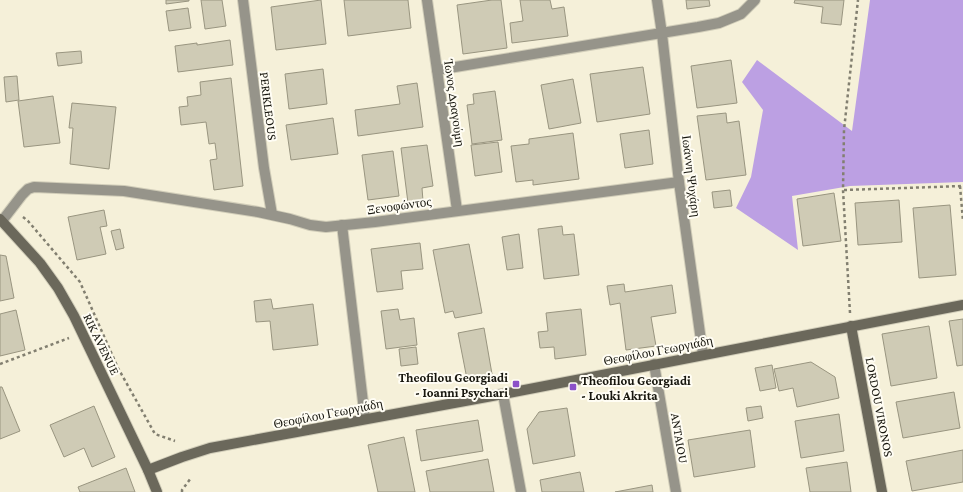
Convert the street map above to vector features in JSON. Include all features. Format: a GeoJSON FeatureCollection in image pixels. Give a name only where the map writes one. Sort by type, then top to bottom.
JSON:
{"type":"FeatureCollection","features":[{"type":"Feature","properties":{"kind":"street","name":"PERIKLEOUS"},"geometry":{"type":"LineString","coordinates":[[243,0],[264,168],[272,214]]}},
{"type":"Feature","properties":{"kind":"street","name":"Ίωνος Δραγούμη"},"geometry":{"type":"LineString","coordinates":[[427,0],[457,210]]}},
{"type":"Feature","properties":{"kind":"street","name":"Ιωάννη Ψυχάρη"},"geometry":{"type":"LineString","coordinates":[[657,0],[679,182],[703,355]]}},
{"type":"Feature","properties":{"kind":"street"},"geometry":{"type":"LineString","coordinates":[[437,70],[662,34],[719,23],[741,14],[756,0]]}},
{"type":"Feature","properties":{"kind":"street","name":"Ξενοφώντος"},"geometry":{"type":"LineString","coordinates":[[1,220],[22,195],[28,189],[34,187],[124,191],[272,214],[310,225],[326,227],[375,222],[457,210],[679,182]]}},
{"type":"Feature","properties":{"kind":"street","name":"RIK AVENUE"},"geometry":{"type":"LineString","coordinates":[[1,220],[40,263],[58,288],[74,316],[148,470],[157,492]]}},
{"type":"Feature","properties":{"kind":"street"},"geometry":{"type":"LineString","coordinates":[[342,225],[365,419]]}},
{"type":"Feature","properties":{"kind":"street","name":"Θεοφίλου Γεωργιάδη"},"geometry":{"type":"LineString","coordinates":[[148,470],[210,448],[503,394],[963,305]]}},
{"type":"Feature","properties":{"kind":"street","name":"LORDOU VIRONOS"},"geometry":{"type":"LineString","coordinates":[[851,326],[882,492]]}},
{"type":"Feature","properties":{"kind":"street","name":"ANTAIOU"},"geometry":{"type":"LineString","coordinates":[[654,364],[676,492]]}},
{"type":"Feature","properties":{"kind":"street"},"geometry":{"type":"LineString","coordinates":[[503,394],[521,492]]}},
{"type":"Feature","properties":{"kind":"path"},"geometry":{"type":"LineString","coordinates":[[851,326],[843,190],[844,130],[858,0]]}},
{"type":"Feature","properties":{"kind":"path"},"geometry":{"type":"LineString","coordinates":[[843,190],[961,186],[963,221]]}},
{"type":"Feature","properties":{"kind":"path"},"geometry":{"type":"LineString","coordinates":[[0,364],[82,333]]}},
{"type":"Feature","properties":{"kind":"path"},"geometry":{"type":"LineString","coordinates":[[182,492],[191,478]]}},
{"type":"Feature","properties":{"kind":"shaded area"},"geometry":{"type":"Polygon","coordinates":[[[870,0],[963,0],[963,182],[850,186],[792,196],[798,250],[736,208],[751,177],[763,110],[742,82],[757,60],[852,131],[870,0]]]}},
{"type":"Feature","properties":{"kind":"building"},"geometry":{"type":"Polygon","coordinates":[[[166,0],[189,0],[189,1],[166,4],[166,0]]]}},
{"type":"Feature","properties":{"kind":"building"},"geometry":{"type":"Polygon","coordinates":[[[201,0],[222,0],[226,26],[205,29],[201,0]]]}},
{"type":"Feature","properties":{"kind":"building"},"geometry":{"type":"Polygon","coordinates":[[[321,0],[326,44],[276,50],[271,7],[321,0]]]}},
{"type":"Feature","properties":{"kind":"building"},"geometry":{"type":"Polygon","coordinates":[[[344,0],[408,0],[411,28],[348,36],[344,0]]]}},
{"type":"Feature","properties":{"kind":"building"},"geometry":{"type":"Polygon","coordinates":[[[501,0],[507,48],[463,54],[457,5],[501,0]]]}},
{"type":"Feature","properties":{"kind":"building"},"geometry":{"type":"Polygon","coordinates":[[[520,0],[550,0],[552,9],[564,7],[568,36],[512,43],[510,23],[523,21],[520,0]]]}},
{"type":"Feature","properties":{"kind":"building"},"geometry":{"type":"Polygon","coordinates":[[[686,0],[709,0],[710,6],[687,9],[686,0]]]}},
{"type":"Feature","properties":{"kind":"building"},"geometry":{"type":"Polygon","coordinates":[[[795,0],[844,0],[841,25],[821,23],[823,7],[794,3],[795,0]]]}},
{"type":"Feature","properties":{"kind":"building"},"geometry":{"type":"Polygon","coordinates":[[[188,8],[191,28],[169,31],[166,11],[188,8]]]}},
{"type":"Feature","properties":{"kind":"building"},"geometry":{"type":"Polygon","coordinates":[[[230,40],[233,65],[178,72],[175,46],[197,43],[197,45],[230,40]]]}},
{"type":"Feature","properties":{"kind":"building"},"geometry":{"type":"Polygon","coordinates":[[[81,51],[82,63],[58,66],[56,53],[81,51]]]}},
{"type":"Feature","properties":{"kind":"building"},"geometry":{"type":"Polygon","coordinates":[[[731,60],[737,103],[697,108],[691,66],[731,60]]]}},
{"type":"Feature","properties":{"kind":"building"},"geometry":{"type":"Polygon","coordinates":[[[643,67],[650,114],[597,122],[590,74],[643,67]]]}},
{"type":"Feature","properties":{"kind":"building"},"geometry":{"type":"Polygon","coordinates":[[[323,69],[327,104],[289,109],[285,74],[323,69]]]}},
{"type":"Feature","properties":{"kind":"building"},"geometry":{"type":"Polygon","coordinates":[[[17,76],[19,100],[6,102],[4,77],[17,76]]]}},
{"type":"Feature","properties":{"kind":"building"},"geometry":{"type":"Polygon","coordinates":[[[231,78],[243,186],[214,190],[210,160],[217,159],[215,143],[209,144],[206,122],[181,125],[179,107],[188,106],[187,97],[201,95],[200,82],[231,78]]]}},
{"type":"Feature","properties":{"kind":"building"},"geometry":{"type":"Polygon","coordinates":[[[573,79],[581,123],[549,129],[541,85],[573,79]]]}},
{"type":"Feature","properties":{"kind":"building"},"geometry":{"type":"Polygon","coordinates":[[[417,83],[423,127],[358,136],[355,110],[400,104],[397,86],[417,83]]]}},
{"type":"Feature","properties":{"kind":"building"},"geometry":{"type":"Polygon","coordinates":[[[495,91],[502,140],[472,144],[467,105],[474,104],[473,94],[495,91]]]}},
{"type":"Feature","properties":{"kind":"building"},"geometry":{"type":"Polygon","coordinates":[[[53,96],[60,143],[24,147],[18,101],[53,96]]]}},
{"type":"Feature","properties":{"kind":"building"},"geometry":{"type":"Polygon","coordinates":[[[72,103],[116,107],[109,169],[70,164],[73,128],[69,128],[72,103]]]}},
{"type":"Feature","properties":{"kind":"building"},"geometry":{"type":"Polygon","coordinates":[[[726,113],[727,123],[739,121],[746,175],[706,180],[697,116],[726,113]]]}},
{"type":"Feature","properties":{"kind":"building"},"geometry":{"type":"Polygon","coordinates":[[[333,118],[338,154],[291,160],[286,125],[333,118]]]}},
{"type":"Feature","properties":{"kind":"building"},"geometry":{"type":"Polygon","coordinates":[[[649,130],[653,164],[625,168],[620,134],[649,130]]]}},
{"type":"Feature","properties":{"kind":"building"},"geometry":{"type":"Polygon","coordinates":[[[573,133],[579,179],[533,185],[533,180],[516,182],[511,146],[529,144],[529,139],[573,133]]]}},
{"type":"Feature","properties":{"kind":"building"},"geometry":{"type":"Polygon","coordinates":[[[498,142],[502,172],[475,176],[471,145],[498,142]]]}},
{"type":"Feature","properties":{"kind":"building"},"geometry":{"type":"Polygon","coordinates":[[[427,145],[433,186],[422,188],[423,201],[408,203],[401,148],[427,145]]]}},
{"type":"Feature","properties":{"kind":"building"},"geometry":{"type":"Polygon","coordinates":[[[393,151],[399,196],[368,200],[362,155],[393,151]]]}},
{"type":"Feature","properties":{"kind":"building"},"geometry":{"type":"Polygon","coordinates":[[[730,190],[732,206],[714,208],[712,192],[730,190]]]}},
{"type":"Feature","properties":{"kind":"building"},"geometry":{"type":"Polygon","coordinates":[[[834,193],[841,241],[803,246],[797,199],[834,193]]]}},
{"type":"Feature","properties":{"kind":"building"},"geometry":{"type":"Polygon","coordinates":[[[899,200],[902,242],[858,245],[855,203],[899,200]]]}},
{"type":"Feature","properties":{"kind":"building"},"geometry":{"type":"Polygon","coordinates":[[[950,205],[956,275],[919,278],[913,208],[950,205]]]}},
{"type":"Feature","properties":{"kind":"building"},"geometry":{"type":"Polygon","coordinates":[[[104,210],[107,226],[100,227],[106,254],[77,260],[68,217],[104,210]]]}},
{"type":"Feature","properties":{"kind":"building"},"geometry":{"type":"Polygon","coordinates":[[[562,226],[563,235],[574,234],[579,275],[544,279],[538,229],[562,226]]]}},
{"type":"Feature","properties":{"kind":"building"},"geometry":{"type":"Polygon","coordinates":[[[120,229],[124,248],[116,250],[111,231],[120,229]]]}},
{"type":"Feature","properties":{"kind":"building"},"geometry":{"type":"Polygon","coordinates":[[[519,234],[523,268],[507,270],[502,237],[519,234]]]}},
{"type":"Feature","properties":{"kind":"building"},"geometry":{"type":"Polygon","coordinates":[[[420,243],[423,269],[401,271],[403,289],[377,292],[371,249],[420,243]]]}},
{"type":"Feature","properties":{"kind":"building"},"geometry":{"type":"Polygon","coordinates":[[[469,244],[482,313],[455,318],[453,311],[445,313],[433,250],[469,244]]]}},
{"type":"Feature","properties":{"kind":"building"},"geometry":{"type":"Polygon","coordinates":[[[0,255],[6,256],[14,298],[0,301],[0,255]]]}},
{"type":"Feature","properties":{"kind":"building"},"geometry":{"type":"Polygon","coordinates":[[[624,284],[625,292],[672,285],[676,313],[651,317],[656,346],[626,350],[620,303],[610,305],[607,286],[624,284]]]}},
{"type":"Feature","properties":{"kind":"building"},"geometry":{"type":"Polygon","coordinates":[[[271,299],[273,309],[313,304],[318,345],[273,350],[270,321],[256,322],[254,301],[271,299]]]}},
{"type":"Feature","properties":{"kind":"building"},"geometry":{"type":"Polygon","coordinates":[[[398,309],[400,320],[414,318],[417,345],[386,349],[381,311],[398,309]]]}},
{"type":"Feature","properties":{"kind":"building"},"geometry":{"type":"Polygon","coordinates":[[[581,309],[586,355],[555,359],[554,347],[540,348],[538,332],[548,331],[546,313],[581,309]]]}},
{"type":"Feature","properties":{"kind":"building"},"geometry":{"type":"Polygon","coordinates":[[[16,310],[25,350],[0,356],[0,314],[16,310]]]}},
{"type":"Feature","properties":{"kind":"building"},"geometry":{"type":"Polygon","coordinates":[[[963,319],[963,365],[957,366],[949,321],[963,319]]]}},
{"type":"Feature","properties":{"kind":"building"},"geometry":{"type":"Polygon","coordinates":[[[929,326],[937,378],[891,386],[882,334],[929,326]]]}},
{"type":"Feature","properties":{"kind":"building"},"geometry":{"type":"Polygon","coordinates":[[[484,328],[492,374],[467,379],[458,333],[484,328]]]}},
{"type":"Feature","properties":{"kind":"building"},"geometry":{"type":"Polygon","coordinates":[[[416,347],[418,364],[401,366],[399,349],[416,347]]]}},
{"type":"Feature","properties":{"kind":"building"},"geometry":{"type":"Polygon","coordinates":[[[811,362],[835,377],[839,398],[797,407],[793,388],[779,391],[774,369],[811,362]]]}},
{"type":"Feature","properties":{"kind":"building"},"geometry":{"type":"Polygon","coordinates":[[[772,365],[776,388],[760,391],[755,368],[772,365]]]}},
{"type":"Feature","properties":{"kind":"building"},"geometry":{"type":"Polygon","coordinates":[[[0,387],[2,387],[20,431],[0,439],[0,387]]]}},
{"type":"Feature","properties":{"kind":"building"},"geometry":{"type":"Polygon","coordinates":[[[954,392],[960,428],[903,438],[896,402],[954,392]]]}},
{"type":"Feature","properties":{"kind":"building"},"geometry":{"type":"Polygon","coordinates":[[[94,406],[115,457],[92,467],[84,448],[64,457],[50,425],[94,406]]]}},
{"type":"Feature","properties":{"kind":"building"},"geometry":{"type":"Polygon","coordinates":[[[761,406],[763,418],[748,421],[746,408],[761,406]]]}},
{"type":"Feature","properties":{"kind":"building"},"geometry":{"type":"Polygon","coordinates":[[[567,408],[575,456],[533,464],[527,429],[539,412],[567,408]]]}},
{"type":"Feature","properties":{"kind":"building"},"geometry":{"type":"Polygon","coordinates":[[[839,414],[844,451],[801,458],[795,421],[839,414]]]}},
{"type":"Feature","properties":{"kind":"building"},"geometry":{"type":"Polygon","coordinates":[[[478,420],[483,451],[421,461],[416,430],[478,420]]]}},
{"type":"Feature","properties":{"kind":"building"},"geometry":{"type":"Polygon","coordinates":[[[750,430],[755,467],[694,477],[688,440],[750,430]]]}},
{"type":"Feature","properties":{"kind":"building"},"geometry":{"type":"Polygon","coordinates":[[[404,437],[415,492],[378,492],[368,445],[404,437]]]}},
{"type":"Feature","properties":{"kind":"building"},"geometry":{"type":"Polygon","coordinates":[[[963,450],[963,482],[912,491],[906,461],[963,450]]]}},
{"type":"Feature","properties":{"kind":"building"},"geometry":{"type":"Polygon","coordinates":[[[488,459],[494,492],[430,492],[426,471],[488,459]]]}},
{"type":"Feature","properties":{"kind":"building"},"geometry":{"type":"Polygon","coordinates":[[[847,462],[851,492],[810,492],[806,468],[847,462]]]}},
{"type":"Feature","properties":{"kind":"building"},"geometry":{"type":"Polygon","coordinates":[[[126,468],[135,492],[80,492],[78,487],[126,468]]]}},
{"type":"Feature","properties":{"kind":"building"},"geometry":{"type":"Polygon","coordinates":[[[580,472],[584,492],[542,492],[540,480],[580,472]]]}},
{"type":"Feature","properties":{"kind":"building"},"geometry":{"type":"Polygon","coordinates":[[[652,485],[653,492],[615,492],[652,485]]]}},
{"type":"Feature","properties":{"kind":"place","name":"Theofilou Georgiadi - Ioanni Psychari"},"geometry":{"type":"Point","coordinates":[516,384]}},
{"type":"Feature","properties":{"kind":"place","name":"Theofilou Georgiadi - Louki Akrita"},"geometry":{"type":"Point","coordinates":[573,387]}}]}
